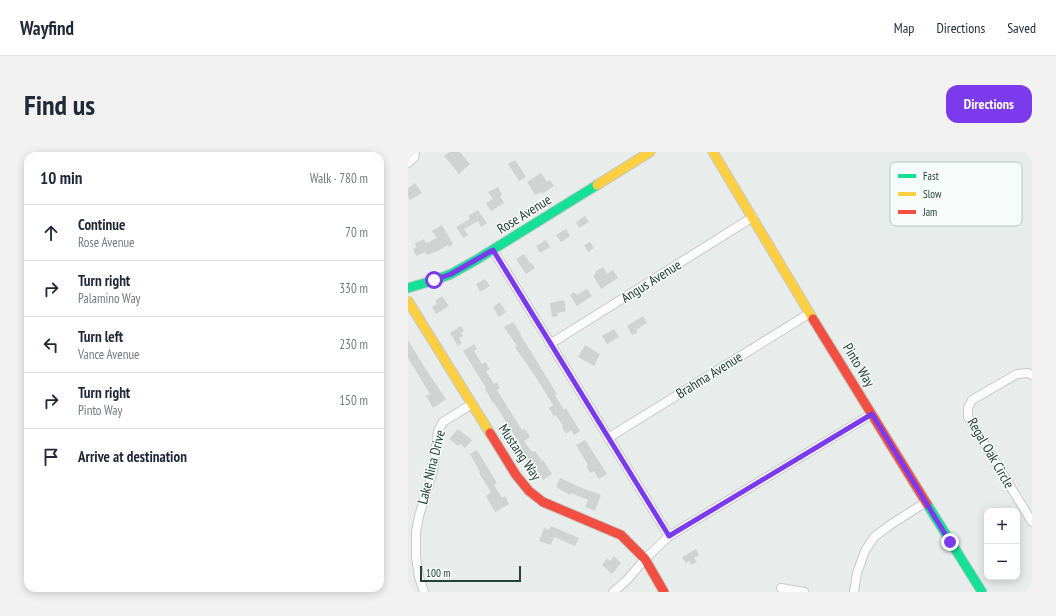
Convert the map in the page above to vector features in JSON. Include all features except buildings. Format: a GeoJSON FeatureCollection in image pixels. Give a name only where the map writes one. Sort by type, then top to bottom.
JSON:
{"type":"FeatureCollection","features":[{"type":"Feature","properties":{"kind":"street"},"geometry":{"type":"LineString","coordinates":[[408,163],[414,158],[415,152]]}},
{"type":"Feature","properties":{"kind":"street","name":"Rose Avenue"},"geometry":{"type":"LineString","coordinates":[[408,288],[451,274],[493,250],[650,152]]}},
{"type":"Feature","properties":{"kind":"street","name":"Pinto Way"},"geometry":{"type":"LineString","coordinates":[[713,152],[810,313],[982,592]]}},
{"type":"Feature","properties":{"kind":"street","name":"Angus Avenue"},"geometry":{"type":"LineString","coordinates":[[550,344],[753,218]]}},
{"type":"Feature","properties":{"kind":"street"},"geometry":{"type":"LineString","coordinates":[[493,250],[669,536]]}},
{"type":"Feature","properties":{"kind":"street","name":"Mustang Way"},"geometry":{"type":"LineString","coordinates":[[408,301],[516,475],[529,491],[543,502],[621,535],[645,558],[664,592]]}},
{"type":"Feature","properties":{"kind":"street","name":"Brahma Avenue"},"geometry":{"type":"LineString","coordinates":[[608,438],[810,313]]}},
{"type":"Feature","properties":{"kind":"street","name":"Regal Oak Circle"},"geometry":{"type":"LineString","coordinates":[[1032,375],[1028,373],[1017,374],[972,400],[968,408],[968,417],[1032,522]]}},
{"type":"Feature","properties":{"kind":"street","name":"Lake Nina Drive"},"geometry":{"type":"LineString","coordinates":[[424,592],[419,577],[416,557],[416,532],[418,516],[433,471],[438,431],[444,422],[472,404]]}},
{"type":"Feature","properties":{"kind":"street"},"geometry":{"type":"LineString","coordinates":[[613,592],[627,580],[645,558],[669,536],[872,414]]}},
{"type":"Feature","properties":{"kind":"street"},"geometry":{"type":"LineString","coordinates":[[854,592],[857,573],[865,551],[874,537],[926,502]]}},
{"type":"Feature","properties":{"kind":"street"},"geometry":{"type":"LineString","coordinates":[[781,588],[804,592]]}},
{"type":"Feature","properties":{"kind":"traffic: fast"},"geometry":{"type":"LineString","coordinates":[[408,288],[451,274],[597,185]]}},
{"type":"Feature","properties":{"kind":"traffic: fast"},"geometry":{"type":"LineString","coordinates":[[927,504],[982,592]]}},
{"type":"Feature","properties":{"kind":"traffic: slow"},"geometry":{"type":"LineString","coordinates":[[597,185],[650,152]]}},
{"type":"Feature","properties":{"kind":"traffic: slow"},"geometry":{"type":"LineString","coordinates":[[713,152],[813,319]]}},
{"type":"Feature","properties":{"kind":"traffic: slow"},"geometry":{"type":"LineString","coordinates":[[408,301],[490,433]]}},
{"type":"Feature","properties":{"kind":"traffic: jam"},"geometry":{"type":"LineString","coordinates":[[813,319],[927,504]]}},
{"type":"Feature","properties":{"kind":"traffic: jam"},"geometry":{"type":"LineString","coordinates":[[490,433],[516,475],[529,491],[543,502],[621,535],[645,559],[664,592]]}},
{"type":"Feature","properties":{"kind":"route"},"geometry":{"type":"LineString","coordinates":[[434,280],[451,274],[493,250],[669,536],[872,414],[950,542]]}}]}
